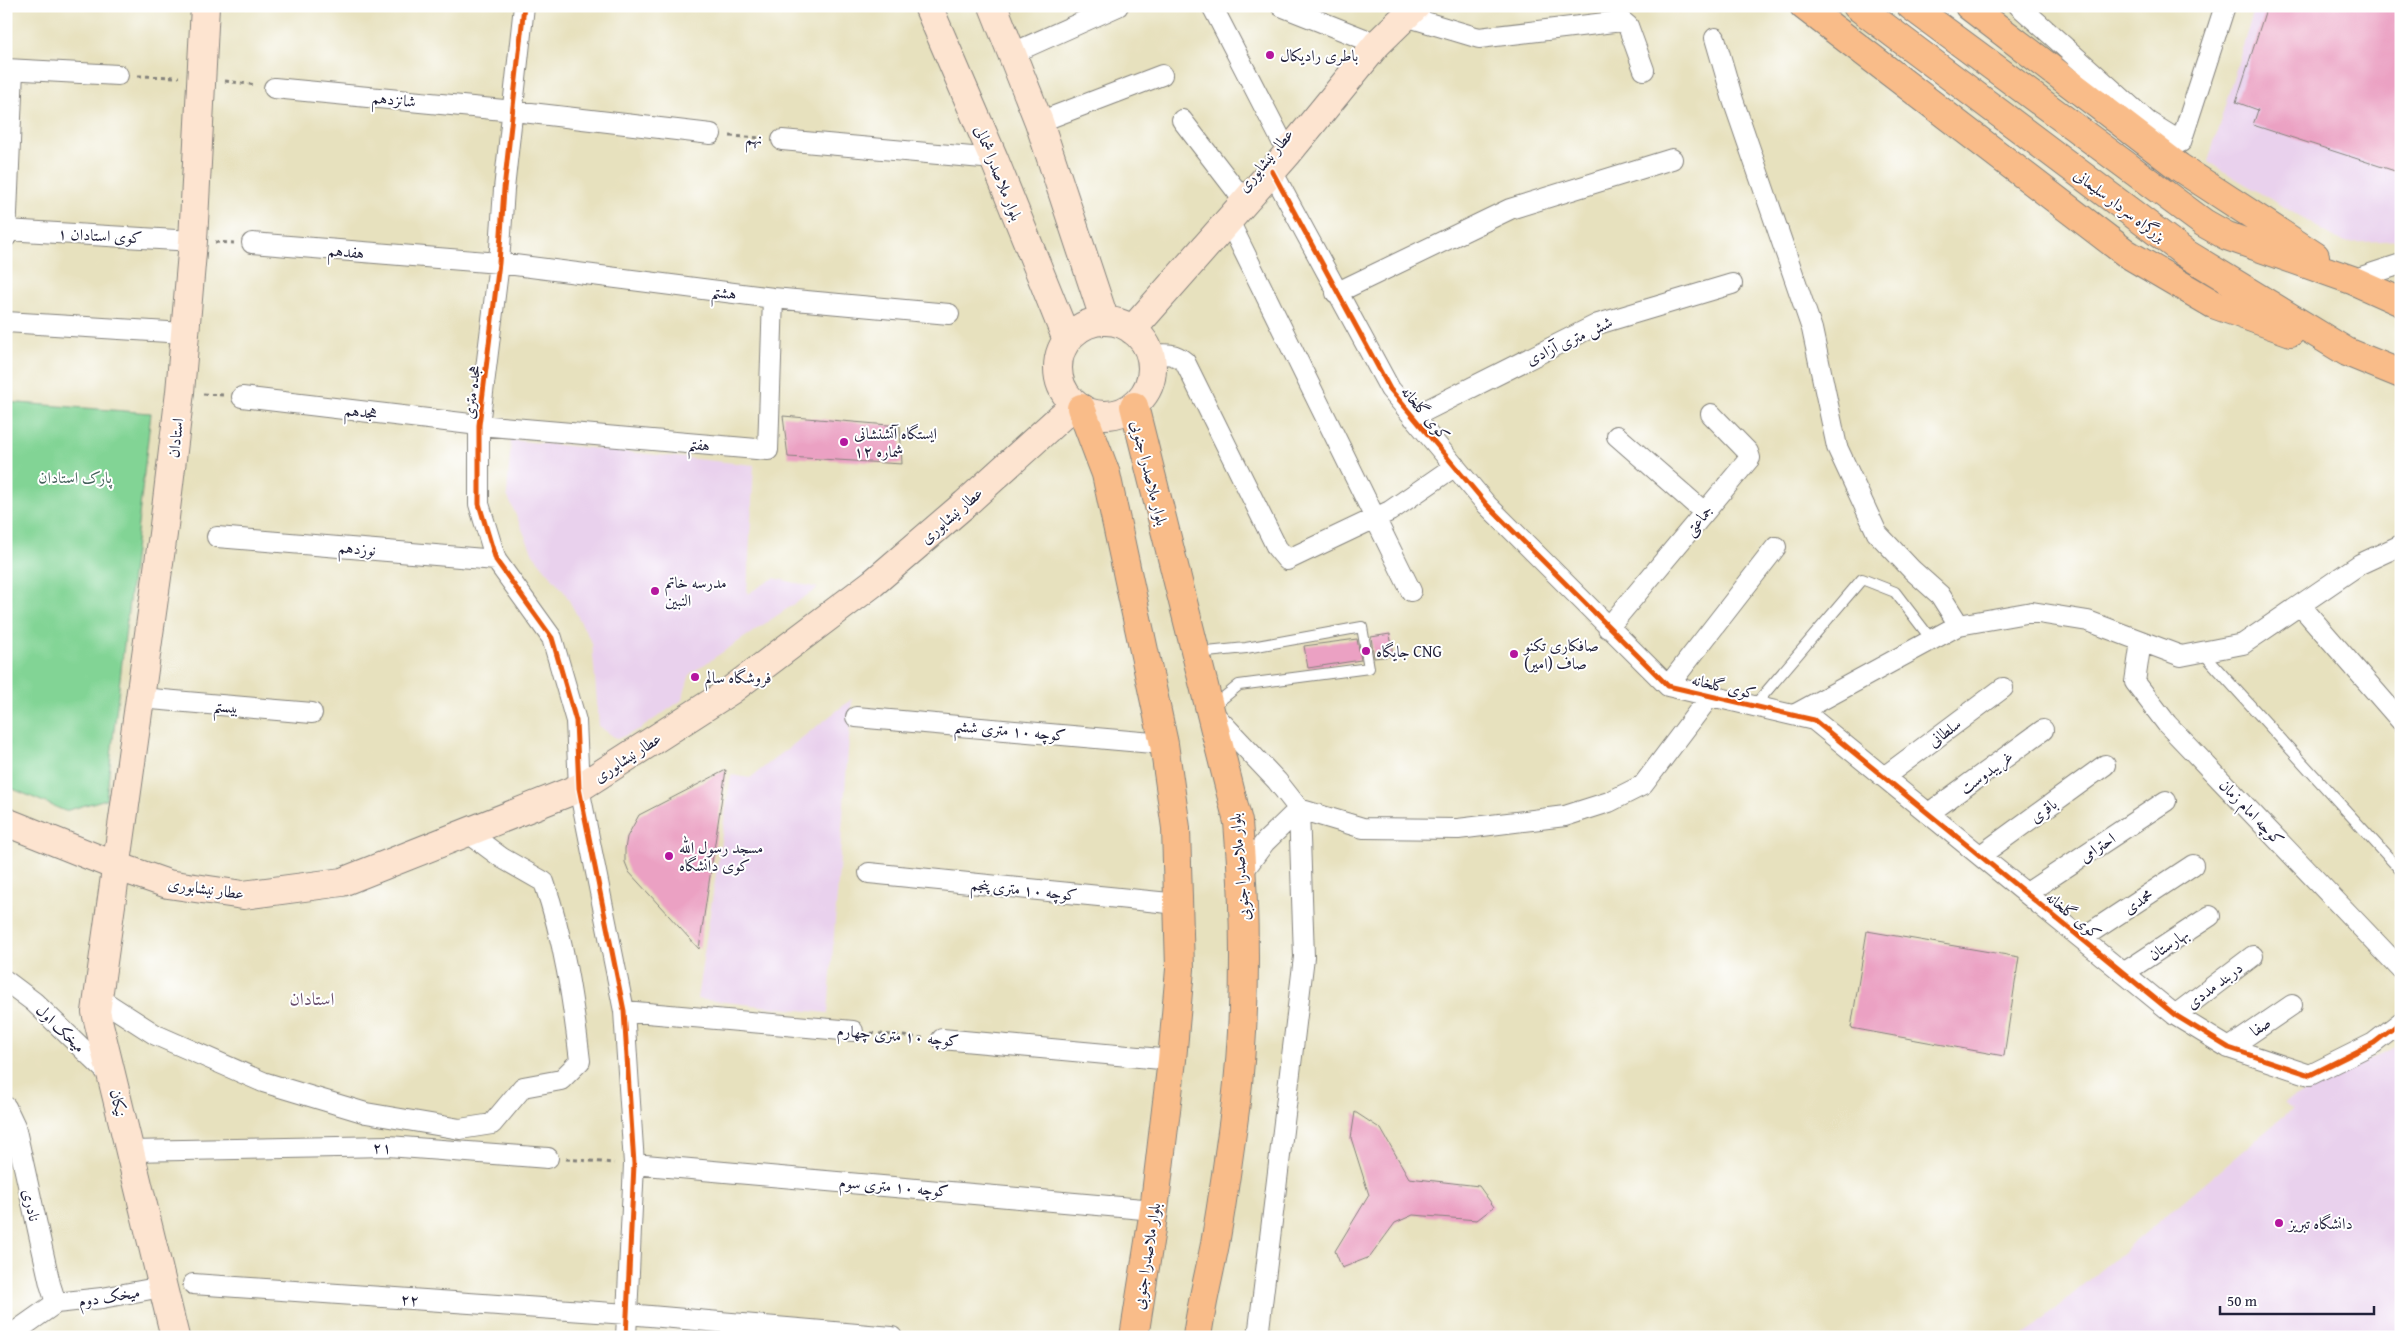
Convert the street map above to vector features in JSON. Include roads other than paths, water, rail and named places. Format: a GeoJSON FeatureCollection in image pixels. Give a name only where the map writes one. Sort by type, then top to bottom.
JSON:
{"type":"FeatureCollection","features":[{"type":"Feature","properties":{"kind":"main road","name":"استادان"},"geometry":{"type":"LineString","coordinates":[[116,866],[180,392],[193,241],[205,6]]}},
{"type":"Feature","properties":{"kind":"main road","name":"بلوار ملاصدرا شمالی"},"geometry":{"type":"LineString","coordinates":[[928,6],[994,159],[1067,340]]}},
{"type":"Feature","properties":{"kind":"main road"},"geometry":{"type":"LineString","coordinates":[[993,6],[1039,122],[1105,321]]}},
{"type":"Feature","properties":{"kind":"main road"},"geometry":{"type":"LineString","coordinates":[[1804,6],[2126,253],[2213,304],[2347,352]]}},
{"type":"Feature","properties":{"kind":"main road","name":"بزرگراه سردار سلیمانی"},"geometry":{"type":"LineString","coordinates":[[1857,6],[1889,32],[2185,253],[2347,352],[2401,374]]}},
{"type":"Feature","properties":{"kind":"main road"},"geometry":{"type":"LineString","coordinates":[[1911,6],[2204,223],[2227,236],[2352,280],[2401,302]]}},
{"type":"Feature","properties":{"kind":"main road"},"geometry":{"type":"LineString","coordinates":[[1969,6],[2179,167],[2352,280]]}},
{"type":"Feature","properties":{"kind":"main road","name":"عطار نیشابوری"},"geometry":{"type":"LineString","coordinates":[[1132,330],[1280,162],[1377,44],[1414,8]]}},
{"type":"Feature","properties":{"kind":"main road"},"geometry":{"type":"LineString","coordinates":[[1105,321],[1117,323],[1132,330],[1146,345],[1150,355],[1152,373],[1146,392],[1134,406],[1123,412],[1105,415],[1078,406],[1063,388],[1058,372],[1060,353],[1067,340],[1085,326],[1105,321]]}},
{"type":"Feature","properties":{"kind":"main road","name":"عطار نیشابوری"},"geometry":{"type":"LineString","coordinates":[[6,822],[116,866],[168,884],[243,896],[342,882],[579,788],[730,691],[873,583],[1078,406]]}},
{"type":"Feature","properties":{"kind":"main road","name":"بلوار ملاصدرا جنوبی"},"geometry":{"type":"LineString","coordinates":[[1078,406],[1106,474],[1164,744],[1176,828],[1180,904],[1180,969],[1172,1060],[1154,1210],[1134,1337]]}},
{"type":"Feature","properties":{"kind":"main road","name":"بلوار ملاصدرا جنوبی"},"geometry":{"type":"LineString","coordinates":[[1134,406],[1238,822],[1242,873],[1246,951],[1245,996],[1236,1100],[1215,1244],[1197,1337]]}},
{"type":"Feature","properties":{"kind":"main road","name":"نیکان"},"geometry":{"type":"LineString","coordinates":[[116,866],[96,1012],[175,1337]]}},
{"type":"Feature","properties":{"kind":"street","name":"هجده متری"},"geometry":{"type":"LineString","coordinates":[[524,6],[504,189],[499,263],[479,425],[479,504],[496,560],[552,638],[576,721],[579,788],[624,1012],[634,1164],[626,1337]]}},
{"type":"Feature","properties":{"kind":"street"},"geometry":{"type":"LineString","coordinates":[[1013,53],[1118,6]]}},
{"type":"Feature","properties":{"kind":"street","name":"کوی گلخانه"},"geometry":{"type":"LineString","coordinates":[[1212,6],[1336,293],[1390,390],[1487,505],[1668,686],[1814,720],[2126,972],[2175,1015],[2229,1048],[2310,1075],[2374,1043],[2401,1022]]}},
{"type":"Feature","properties":{"kind":"street"},"geometry":{"type":"LineString","coordinates":[[1281,6],[1377,44]]}},
{"type":"Feature","properties":{"kind":"street"},"geometry":{"type":"LineString","coordinates":[[2019,6],[2147,121],[2181,142],[2225,6]]}},
{"type":"Feature","properties":{"kind":"street"},"geometry":{"type":"LineString","coordinates":[[1414,8],[1479,38],[1622,22],[1628,26],[1644,70]]}},
{"type":"Feature","properties":{"kind":"street"},"geometry":{"type":"LineString","coordinates":[[1716,38],[1733,100],[1812,329],[1837,447],[1877,533],[1912,570],[1940,595],[1959,625]]}},
{"type":"Feature","properties":{"kind":"street"},"geometry":{"type":"LineString","coordinates":[[6,238],[10,69],[118,75]]}},
{"type":"Feature","properties":{"kind":"street"},"geometry":{"type":"LineString","coordinates":[[1039,122],[1162,75]]}},
{"type":"Feature","properties":{"kind":"street","name":"شانزدهم"},"geometry":{"type":"LineString","coordinates":[[274,88],[514,111]]}},
{"type":"Feature","properties":{"kind":"street"},"geometry":{"type":"LineString","coordinates":[[514,111],[712,134]]}},
{"type":"Feature","properties":{"kind":"street"},"geometry":{"type":"LineString","coordinates":[[1182,120],[1237,211],[1375,518],[1411,591]]}},
{"type":"Feature","properties":{"kind":"street","name":"نهم"},"geometry":{"type":"LineString","coordinates":[[782,140],[994,159]]}},
{"type":"Feature","properties":{"kind":"street"},"geometry":{"type":"LineString","coordinates":[[1336,293],[1510,209],[1672,159]]}},
{"type":"Feature","properties":{"kind":"street","name":"کوی استادان ۱"},"geometry":{"type":"LineString","coordinates":[[6,230],[193,241]]}},
{"type":"Feature","properties":{"kind":"street","name":"هفدهم"},"geometry":{"type":"LineString","coordinates":[[252,243],[499,263]]}},
{"type":"Feature","properties":{"kind":"street","name":"هشتم"},"geometry":{"type":"LineString","coordinates":[[499,263],[773,298],[949,314]]}},
{"type":"Feature","properties":{"kind":"street"},"geometry":{"type":"LineString","coordinates":[[2352,280],[2401,264]]}},
{"type":"Feature","properties":{"kind":"street","name":"شش متری آزادی"},"geometry":{"type":"LineString","coordinates":[[1413,417],[1598,324],[1732,284]]}},
{"type":"Feature","properties":{"kind":"street","name":"هفتم"},"geometry":{"type":"LineString","coordinates":[[479,425],[768,450],[773,298]]}},
{"type":"Feature","properties":{"kind":"street"},"geometry":{"type":"LineString","coordinates":[[6,322],[184,333]]}},
{"type":"Feature","properties":{"kind":"street"},"geometry":{"type":"LineString","coordinates":[[1150,355],[1168,354],[1178,356],[1185,362],[1277,548],[1287,560],[1390,511],[1455,466]]}},
{"type":"Feature","properties":{"kind":"street","name":"هجدهم"},"geometry":{"type":"LineString","coordinates":[[242,397],[479,425]]}},
{"type":"Feature","properties":{"kind":"street","name":"جماعتی"},"geometry":{"type":"LineString","coordinates":[[1608,628],[1750,458],[1748,452],[1711,414]]}},
{"type":"Feature","properties":{"kind":"street"},"geometry":{"type":"LineString","coordinates":[[1617,436],[1704,512]]}},
{"type":"Feature","properties":{"kind":"street","name":"نوزدهم"},"geometry":{"type":"LineString","coordinates":[[217,536],[496,560]]}},
{"type":"Feature","properties":{"kind":"street"},"geometry":{"type":"LineString","coordinates":[[1794,715],[1959,625],[2032,612],[2088,622],[2181,656],[2243,644],[2360,564],[2401,545]]}},
{"type":"Feature","properties":{"kind":"street"},"geometry":{"type":"LineString","coordinates":[[1668,686],[1776,547]]}},
{"type":"Feature","properties":{"kind":"street"},"geometry":{"type":"LineString","coordinates":[[2300,606],[2401,721]]}},
{"type":"Feature","properties":{"kind":"street","name":"کوچه امام زمان"},"geometry":{"type":"LineString","coordinates":[[2141,641],[2135,682],[2167,724],[2401,969]]}},
{"type":"Feature","properties":{"kind":"street","name":"سلطانی"},"geometry":{"type":"LineString","coordinates":[[1884,777],[2003,688]]}},
{"type":"Feature","properties":{"kind":"street"},"geometry":{"type":"LineString","coordinates":[[1210,710],[1277,781],[1299,809],[1364,828],[1458,829],[1565,816],[1609,802],[1643,785],[1710,696]]}},
{"type":"Feature","properties":{"kind":"street","name":"بیستم"},"geometry":{"type":"LineString","coordinates":[[140,698],[312,714]]}},
{"type":"Feature","properties":{"kind":"street","name":"کوچه ۱۰ متری ششم"},"geometry":{"type":"LineString","coordinates":[[856,717],[1164,744]]}},
{"type":"Feature","properties":{"kind":"street","name":"غریبدوست"},"geometry":{"type":"LineString","coordinates":[[1929,813],[2042,730]]}},
{"type":"Feature","properties":{"kind":"street","name":"باقری"},"geometry":{"type":"LineString","coordinates":[[1981,855],[2105,765]]}},
{"type":"Feature","properties":{"kind":"street","name":"احترامی"},"geometry":{"type":"LineString","coordinates":[[2027,893],[2166,801]]}},
{"type":"Feature","properties":{"kind":"street"},"geometry":{"type":"LineString","coordinates":[[1242,873],[1265,842],[1299,809]]}},
{"type":"Feature","properties":{"kind":"street"},"geometry":{"type":"LineString","coordinates":[[1258,1337],[1304,957],[1299,809]]}},
{"type":"Feature","properties":{"kind":"street"},"geometry":{"type":"LineString","coordinates":[[97,997],[156,1035],[263,1082],[366,1113],[460,1129],[492,1124],[523,1087],[561,1080],[580,1061],[576,1025],[554,909],[544,882],[502,858],[467,832]]}},
{"type":"Feature","properties":{"kind":"street","name":"محمدی"},"geometry":{"type":"LineString","coordinates":[[2082,938],[2193,865]]}},
{"type":"Feature","properties":{"kind":"street","name":"کوچه ۱۰ متری پنجم"},"geometry":{"type":"LineString","coordinates":[[869,873],[1180,904]]}},
{"type":"Feature","properties":{"kind":"street","name":"بهارستان"},"geometry":{"type":"LineString","coordinates":[[2126,972],[2210,916]]}},
{"type":"Feature","properties":{"kind":"street","name":"دربند مددی"},"geometry":{"type":"LineString","coordinates":[[2175,1015],[2253,956]]}},
{"type":"Feature","properties":{"kind":"street","name":"میخک اول"},"geometry":{"type":"LineString","coordinates":[[6,981],[34,1002],[113,1078]]}},
{"type":"Feature","properties":{"kind":"street","name":"صفا"},"geometry":{"type":"LineString","coordinates":[[2229,1048],[2292,1005]]}},
{"type":"Feature","properties":{"kind":"street","name":"کوچه ۱۰ متری چهارم"},"geometry":{"type":"LineString","coordinates":[[624,1012],[853,1032]]}},
{"type":"Feature","properties":{"kind":"street","name":"کوچه ۱۰ متری چهارم"},"geometry":{"type":"LineString","coordinates":[[942,1039],[1172,1060]]}},
{"type":"Feature","properties":{"kind":"street","name":"نادری"},"geometry":{"type":"LineString","coordinates":[[6,1107],[15,1126],[56,1304]]}},
{"type":"Feature","properties":{"kind":"street","name":"۲۱"},"geometry":{"type":"LineString","coordinates":[[130,1151],[388,1146],[548,1158]]}},
{"type":"Feature","properties":{"kind":"street","name":"کوچه ۱۰ متری سوم"},"geometry":{"type":"LineString","coordinates":[[634,1164],[1154,1210]]}},
{"type":"Feature","properties":{"kind":"street","name":"۲۲"},"geometry":{"type":"LineString","coordinates":[[193,1284],[627,1314],[892,1337]]}},
{"type":"Feature","properties":{"kind":"street","name":"میخک دوم"},"geometry":{"type":"LineString","coordinates":[[56,1304],[162,1287]]}},
{"type":"Feature","properties":{"kind":"street"},"geometry":{"type":"LineString","coordinates":[[8,1337],[56,1304]]}},
{"type":"Feature","properties":{"kind":"lane"},"geometry":{"type":"LineString","coordinates":[[1754,706],[1862,579],[1895,592],[1931,639]]}},
{"type":"Feature","properties":{"kind":"lane"},"geometry":{"type":"LineString","coordinates":[[1195,653],[1246,648],[1362,627],[1368,668],[1239,685],[1210,710]]}},
{"type":"Feature","properties":{"kind":"lane"},"geometry":{"type":"LineString","coordinates":[[2202,652],[2401,871]]}},
{"type":"Feature","properties":{"kind":"place","name":"باطری رادیکال"},"geometry":{"type":"Point","coordinates":[1270,55]}},
{"type":"Feature","properties":{"kind":"place","name":"ایستگاه آتشنشانی شماره ۱۲"},"geometry":{"type":"Point","coordinates":[844,442]}},
{"type":"Feature","properties":{"kind":"place","name":"مدرسه خاتم النبین"},"geometry":{"type":"Point","coordinates":[655,591]}},
{"type":"Feature","properties":{"kind":"place","name":"جایگاه CNG"},"geometry":{"type":"Point","coordinates":[1366,651]}},
{"type":"Feature","properties":{"kind":"place","name":"صافکاری تکنو صاف (امیر)"},"geometry":{"type":"Point","coordinates":[1514,654]}},
{"type":"Feature","properties":{"kind":"place","name":"فروشگاه سالم"},"geometry":{"type":"Point","coordinates":[695,677]}},
{"type":"Feature","properties":{"kind":"place","name":"مسجد رسول الله کوی دانشگاه"},"geometry":{"type":"Point","coordinates":[669,856]}},
{"type":"Feature","properties":{"kind":"place","name":"دانشگاه تبریز"},"geometry":{"type":"Point","coordinates":[2279,1223]}},
{"type":"Feature","properties":{"kind":"district","name":"استادان"},"geometry":{"type":"Point","coordinates":[312,998]}},
{"type":"Feature","properties":{"kind":"park label","name":"پارک استادان"},"geometry":{"type":"Point","coordinates":[75,477]}}]}
